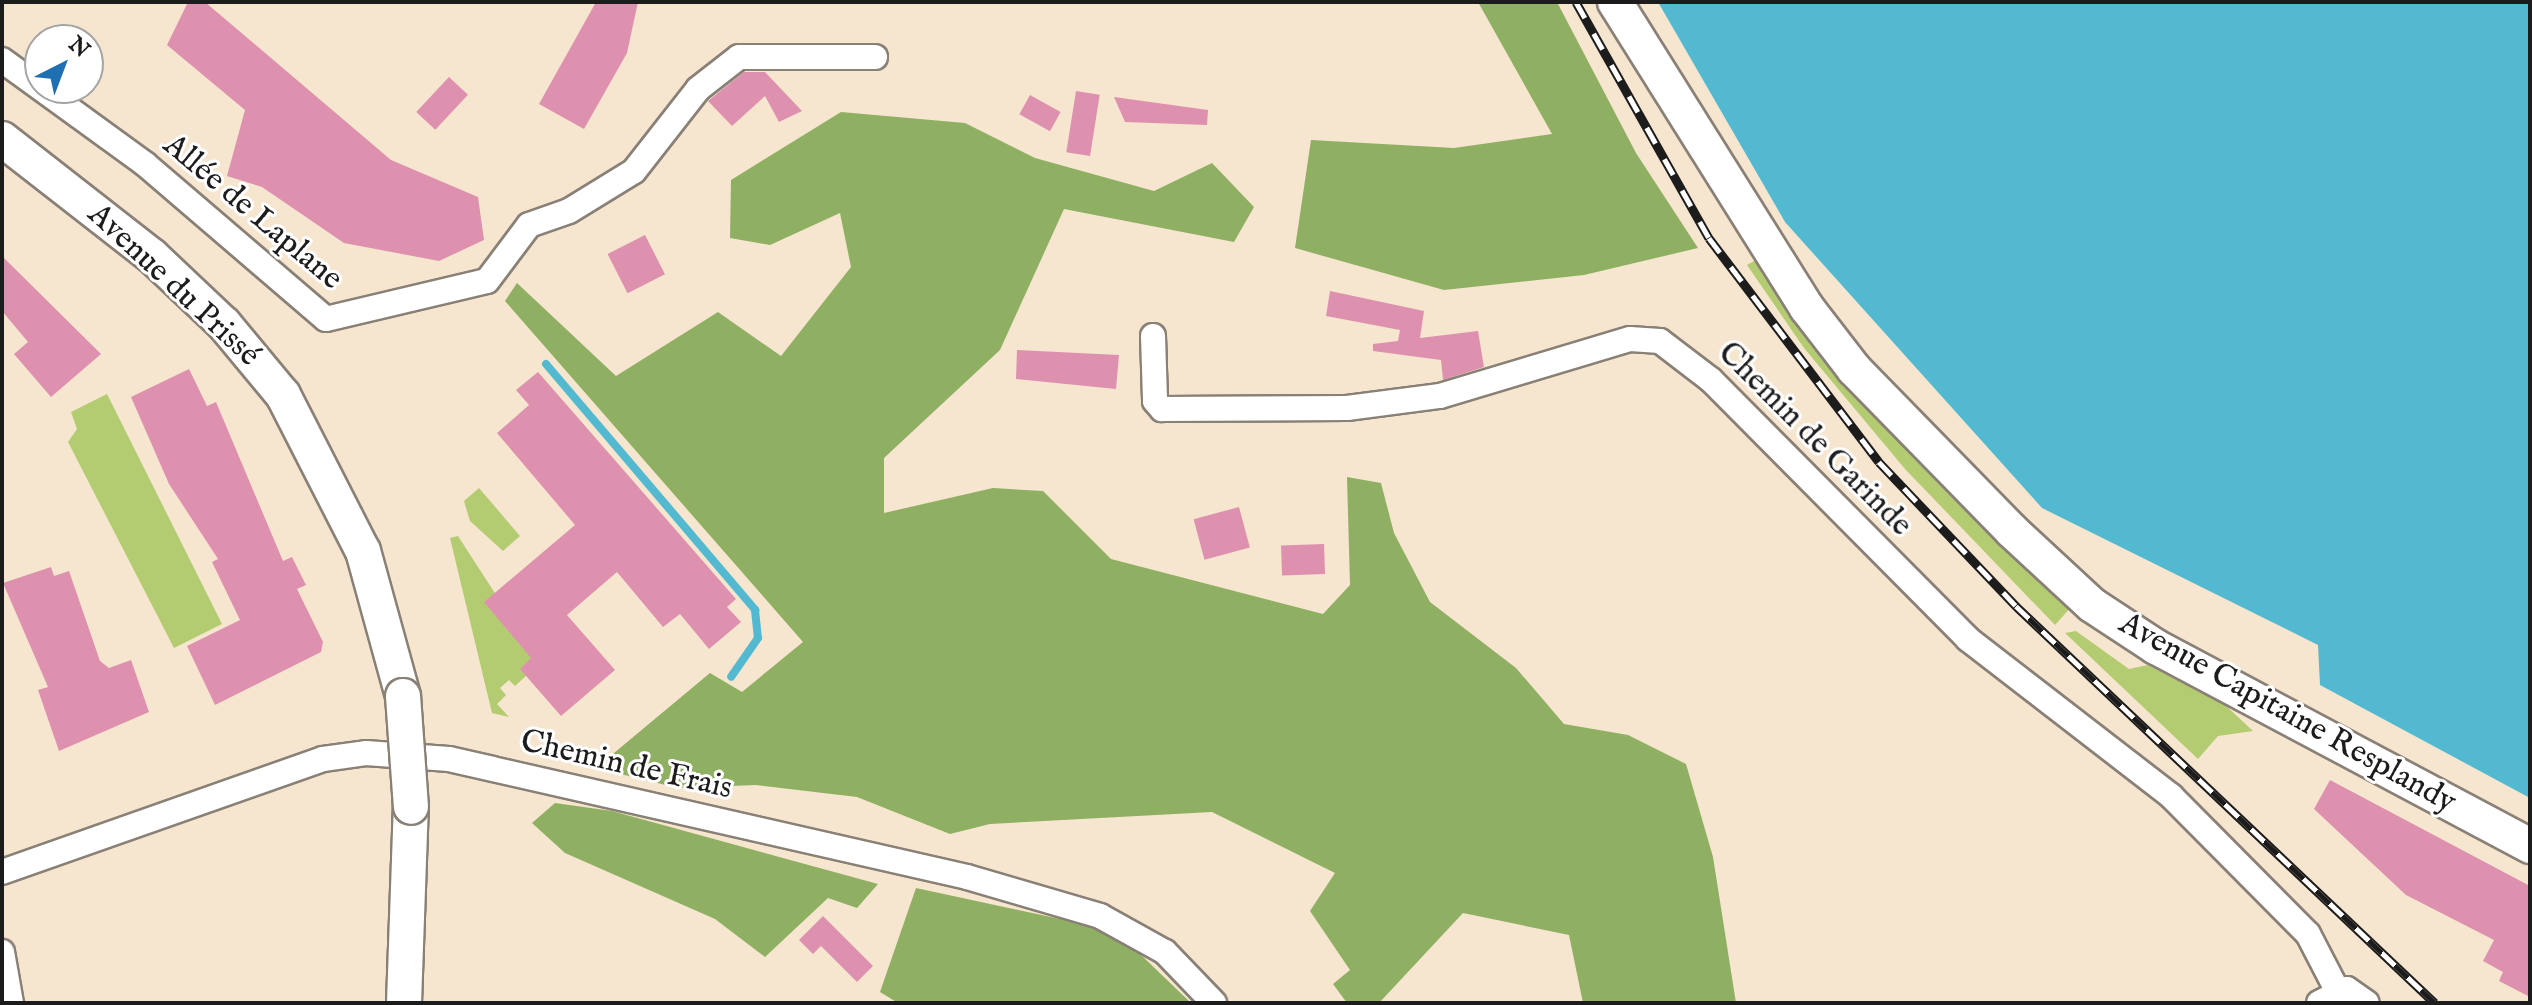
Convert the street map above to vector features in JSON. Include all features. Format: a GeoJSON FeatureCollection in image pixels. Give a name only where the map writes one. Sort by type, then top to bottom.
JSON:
{"type":"FeatureCollection","features":[{"type":"Feature","properties":{"kind":"main road","name":"Avenue Capitaine Resplandy"},"geometry":{"type":"LineString","coordinates":[[1615,2],[1733,200],[1854,369],[2034,552],[2092,605],[2156,647],[2530,846]]}},
{"type":"Feature","properties":{"kind":"main road","name":"Avenue du Prissé"},"geometry":{"type":"LineString","coordinates":[[2,139],[152,256],[224,324],[283,395],[363,551],[403,696],[411,807],[404,1003]]}},
{"type":"Feature","properties":{"kind":"main road","name":"Avenue du Prissé"},"geometry":{"type":"LineString","coordinates":[[392,1003],[405,920]]}},
{"type":"Feature","properties":{"kind":"street","name":"Allée de Laplane"},"geometry":{"type":"LineString","coordinates":[[2,60],[145,164],[326,319],[487,281],[529,225],[606,192],[650,156],[719,68],[739,57],[875,57]]}},
{"type":"Feature","properties":{"kind":"street","name":"Chemin de Garinde"},"geometry":{"type":"LineString","coordinates":[[1153,336],[1155,401],[1162,409],[1347,408],[1440,396],[1630,339],[1660,341],[1711,380],[1968,639],[2171,796],[2308,934],[2328,996]]}},
{"type":"Feature","properties":{"kind":"street","name":"Chemin de Frais"},"geometry":{"type":"LineString","coordinates":[[2,872],[323,759],[366,753],[449,759],[967,877],[1100,916],[1165,952],[1214,1003]]}},
{"type":"Feature","properties":{"kind":"street"},"geometry":{"type":"LineString","coordinates":[[2,952],[11,1003]]}},
{"type":"Feature","properties":{"kind":"street"},"geometry":{"type":"LineString","coordinates":[[2328,996],[2357,993],[2367,1003]]}},
{"type":"Feature","properties":{"kind":"green space"},"geometry":{"type":"Polygon","coordinates":[[[1478,2],[1557,2],[1636,153],[1698,248],[1584,275],[1444,290],[1295,248],[1311,140],[1454,148],[1552,134],[1478,2]]]}},
{"type":"Feature","properties":{"kind":"green space"},"geometry":{"type":"Polygon","coordinates":[[[841,112],[965,123],[1035,158],[1154,191],[1212,163],[1254,207],[1234,242],[1064,209],[1000,350],[884,458],[884,513],[993,488],[1043,491],[1111,559],[1323,614],[1350,585],[1347,477],[1381,483],[1394,533],[1430,602],[1516,668],[1564,724],[1628,735],[1686,764],[1713,857],[1736,1003],[1583,1003],[1569,935],[1463,913],[1379,1003],[1347,1003],[1333,984],[1350,970],[1310,911],[1335,873],[1212,812],[990,824],[950,834],[857,797],[756,785],[678,788],[596,768],[710,673],[742,692],[803,642],[505,301],[517,283],[616,376],[718,312],[781,356],[851,267],[840,213],[770,245],[730,238],[731,180],[841,112]]]}},
{"type":"Feature","properties":{"kind":"green space"},"geometry":{"type":"Polygon","coordinates":[[[1756,260],[1813,337],[2072,606],[2055,625],[1905,469],[1804,348],[1747,265],[1756,260]]]}},
{"type":"Feature","properties":{"kind":"green space"},"geometry":{"type":"Polygon","coordinates":[[[107,394],[222,624],[174,648],[68,442],[77,429],[71,412],[107,394]]]}},
{"type":"Feature","properties":{"kind":"green space"},"geometry":{"type":"Polygon","coordinates":[[[479,488],[520,536],[503,551],[470,521],[464,501],[479,488]]]}},
{"type":"Feature","properties":{"kind":"green space"},"geometry":{"type":"Polygon","coordinates":[[[458,536],[540,663],[515,686],[509,680],[500,688],[506,695],[497,704],[509,717],[492,713],[450,538],[458,536]]]}},
{"type":"Feature","properties":{"kind":"green space"},"geometry":{"type":"Polygon","coordinates":[[[2076,631],[2129,669],[2148,665],[2224,704],[2253,731],[2218,736],[2198,759],[2065,633],[2076,631]]]}},
{"type":"Feature","properties":{"kind":"green space"},"geometry":{"type":"Polygon","coordinates":[[[555,803],[612,811],[878,884],[857,908],[828,898],[765,957],[715,919],[565,853],[532,823],[555,803]]]}},
{"type":"Feature","properties":{"kind":"green space"},"geometry":{"type":"Polygon","coordinates":[[[916,888],[1088,925],[1139,953],[1191,1003],[898,1003],[880,992],[916,888]]]}},
{"type":"Feature","properties":{"kind":"water"},"geometry":{"type":"Polygon","coordinates":[[[1658,2],[2530,2],[2530,798],[2320,685],[2318,645],[2042,508],[1785,222],[1658,2]]]}},
{"type":"Feature","properties":{"kind":"building"},"geometry":{"type":"Polygon","coordinates":[[[188,2],[205,2],[391,160],[478,197],[484,240],[439,261],[344,243],[262,187],[227,176],[245,110],[167,45],[188,2]]]}},
{"type":"Feature","properties":{"kind":"building"},"geometry":{"type":"Polygon","coordinates":[[[596,2],[638,2],[627,53],[584,129],[539,104],[596,2]]]}},
{"type":"Feature","properties":{"kind":"building"},"geometry":{"type":"Polygon","coordinates":[[[744,72],[765,72],[802,111],[779,122],[765,96],[732,126],[708,101],[744,72]]]}},
{"type":"Feature","properties":{"kind":"building"},"geometry":{"type":"Polygon","coordinates":[[[449,77],[468,95],[435,130],[416,112],[449,77]]]}},
{"type":"Feature","properties":{"kind":"building"},"geometry":{"type":"Polygon","coordinates":[[[1076,91],[1100,95],[1090,156],[1066,152],[1076,91]]]}},
{"type":"Feature","properties":{"kind":"building"},"geometry":{"type":"Polygon","coordinates":[[[1030,95],[1061,112],[1050,131],[1019,114],[1030,95]]]}},
{"type":"Feature","properties":{"kind":"building"},"geometry":{"type":"Polygon","coordinates":[[[1114,97],[1208,110],[1207,125],[1125,122],[1114,97]]]}},
{"type":"Feature","properties":{"kind":"building"},"geometry":{"type":"Polygon","coordinates":[[[645,235],[665,274],[628,293],[608,254],[645,235]]]}},
{"type":"Feature","properties":{"kind":"building"},"geometry":{"type":"Polygon","coordinates":[[[2,256],[101,354],[51,397],[14,354],[28,342],[2,311],[2,256]]]}},
{"type":"Feature","properties":{"kind":"building"},"geometry":{"type":"Polygon","coordinates":[[[1330,291],[1424,311],[1420,338],[1478,331],[1484,367],[1443,380],[1441,360],[1373,351],[1373,344],[1398,341],[1400,330],[1326,316],[1330,291]]]}},
{"type":"Feature","properties":{"kind":"building"},"geometry":{"type":"Polygon","coordinates":[[[1017,350],[1119,355],[1116,389],[1016,379],[1017,350]]]}},
{"type":"Feature","properties":{"kind":"building"},"geometry":{"type":"Polygon","coordinates":[[[189,369],[207,406],[216,402],[283,561],[292,557],[306,585],[297,589],[323,642],[321,652],[215,705],[187,646],[240,620],[212,562],[218,559],[169,484],[131,397],[189,369]]]}},
{"type":"Feature","properties":{"kind":"building"},"geometry":{"type":"Polygon","coordinates":[[[538,372],[736,599],[727,607],[741,622],[709,649],[680,614],[663,627],[617,572],[567,615],[615,670],[561,716],[520,669],[531,658],[484,602],[575,525],[497,433],[529,405],[516,390],[538,372]]]}},
{"type":"Feature","properties":{"kind":"building"},"geometry":{"type":"Polygon","coordinates":[[[1239,507],[1250,548],[1204,560],[1194,519],[1239,507]]]}},
{"type":"Feature","properties":{"kind":"building"},"geometry":{"type":"Polygon","coordinates":[[[1324,544],[1325,574],[1282,575],[1281,546],[1324,544]]]}},
{"type":"Feature","properties":{"kind":"building"},"geometry":{"type":"Polygon","coordinates":[[[51,567],[54,576],[69,571],[100,661],[109,668],[131,660],[149,712],[59,751],[38,690],[48,687],[3,583],[51,567]]]}},
{"type":"Feature","properties":{"kind":"building"},"geometry":{"type":"Polygon","coordinates":[[[2330,780],[2530,886],[2530,997],[2499,981],[2503,972],[2483,961],[2494,940],[2406,895],[2314,809],[2330,780]]]}},
{"type":"Feature","properties":{"kind":"building"},"geometry":{"type":"Polygon","coordinates":[[[823,916],[873,966],[857,982],[821,946],[813,954],[799,940],[823,916]]]}},
{"type":"Feature","properties":{"kind":"waterway"},"geometry":{"type":"LineString","coordinates":[[546,364],[755,610],[758,638],[731,677]]}},
{"type":"Feature","properties":{"kind":"railway"},"geometry":{"type":"LineString","coordinates":[[1576,2],[1709,238],[1879,462],[2016,606],[2435,1003]]}}]}
